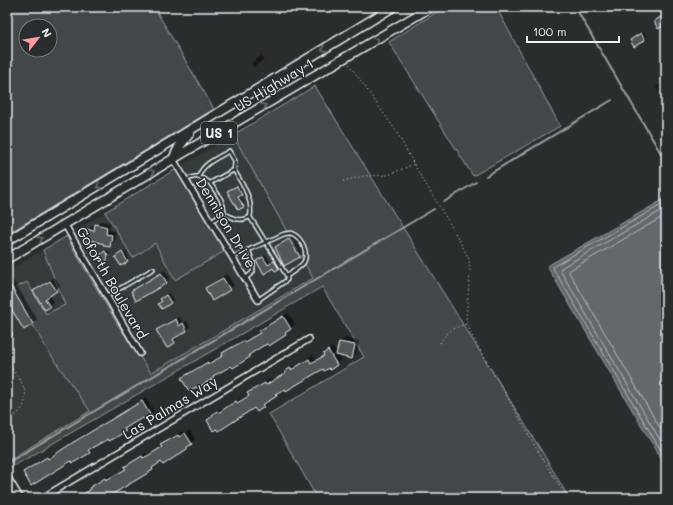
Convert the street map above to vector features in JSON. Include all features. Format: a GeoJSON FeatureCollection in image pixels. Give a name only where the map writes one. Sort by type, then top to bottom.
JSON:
{"type":"FeatureCollection","features":[{"type":"Feature","properties":{"kind":"main road","name":"US Highway 1"},"geometry":{"type":"LineString","coordinates":[[7,241],[393,7]]}},
{"type":"Feature","properties":{"kind":"main road","name":"US Highway 1"},"geometry":{"type":"LineString","coordinates":[[7,259],[431,7]]}},
{"type":"Feature","properties":{"kind":"main road"},"geometry":{"type":"LineString","coordinates":[[173,159],[179,147],[192,130]]}},
{"type":"Feature","properties":{"kind":"street","name":"Dennison Drive"},"geometry":{"type":"LineString","coordinates":[[173,159],[258,300]]}},
{"type":"Feature","properties":{"kind":"street","name":"Goforth Boulevard"},"geometry":{"type":"LineString","coordinates":[[65,225],[140,353]]}},
{"type":"Feature","properties":{"kind":"street","name":"Las Palmas Way"},"geometry":{"type":"LineString","coordinates":[[42,498],[309,339]]}},
{"type":"Feature","properties":{"kind":"street"},"geometry":{"type":"LineString","coordinates":[[7,478],[19,498]]}},
{"type":"Feature","properties":{"kind":"lane"},"geometry":{"type":"LineString","coordinates":[[199,176],[201,169],[205,165],[229,151],[236,161],[234,170],[249,198],[252,211],[250,217],[243,220],[238,220],[224,213]]}},
{"type":"Feature","properties":{"kind":"lane"},"geometry":{"type":"LineString","coordinates":[[210,183],[234,170]]}},
{"type":"Feature","properties":{"kind":"lane"},"geometry":{"type":"LineString","coordinates":[[186,180],[193,176],[199,176],[210,183],[222,203],[224,213]]}},
{"type":"Feature","properties":{"kind":"lane"},"geometry":{"type":"LineString","coordinates":[[211,222],[224,213]]}},
{"type":"Feature","properties":{"kind":"lane"},"geometry":{"type":"LineString","coordinates":[[250,217],[287,276]]}},
{"type":"Feature","properties":{"kind":"lane"},"geometry":{"type":"LineString","coordinates":[[232,257],[249,251],[284,234],[291,233],[300,238],[305,252],[304,261],[302,264],[287,276],[287,280],[258,300]]}},
{"type":"Feature","properties":{"kind":"lane"},"geometry":{"type":"LineString","coordinates":[[246,279],[253,272],[249,251]]}},
{"type":"Feature","properties":{"kind":"lane"},"geometry":{"type":"LineString","coordinates":[[106,296],[153,269]]}},
{"type":"Feature","properties":{"kind":"lane"},"geometry":{"type":"LineString","coordinates":[[7,329],[10,334]]}},
{"type":"Feature","properties":{"kind":"path"},"geometry":{"type":"LineString","coordinates":[[346,58],[396,131],[458,237],[469,259],[470,272],[466,319],[470,332],[535,446],[567,498]]}},
{"type":"Feature","properties":{"kind":"path"},"geometry":{"type":"LineString","coordinates":[[343,181],[364,176],[388,175],[414,164]]}},
{"type":"Feature","properties":{"kind":"path"},"geometry":{"type":"LineString","coordinates":[[440,343],[446,334],[461,325],[467,324]]}},
{"type":"Feature","properties":{"kind":"path"},"geometry":{"type":"LineString","coordinates":[[7,363],[22,383],[26,392],[20,411],[7,420]]}},
{"type":"Feature","properties":{"kind":"shaded area"},"geometry":{"type":"Polygon","coordinates":[[[7,7],[157,7],[155,9],[214,109],[7,234],[7,7]]]}},
{"type":"Feature","properties":{"kind":"shaded area"},"geometry":{"type":"Polygon","coordinates":[[[445,7],[496,7],[560,126],[473,176],[389,42],[445,7]]]}},
{"type":"Feature","properties":{"kind":"shaded area"},"geometry":{"type":"Polygon","coordinates":[[[315,86],[544,455],[569,498],[317,498],[269,414],[364,357],[322,287],[7,470],[7,461],[90,411],[46,348],[13,289],[27,282],[46,314],[65,305],[43,250],[67,236],[118,325],[151,373],[313,278],[233,135],[315,86]]]}},
{"type":"Feature","properties":{"kind":"shaded area"},"geometry":{"type":"Polygon","coordinates":[[[233,135],[313,277],[151,373],[118,325],[67,236],[105,212],[132,258],[155,243],[175,280],[225,251],[176,169],[233,135]]]}},
{"type":"Feature","properties":{"kind":"shaded area"},"geometry":{"type":"Polygon","coordinates":[[[176,169],[225,251],[175,280],[155,243],[133,258],[105,212],[176,169]]]}},
{"type":"Feature","properties":{"kind":"shaded area"},"geometry":{"type":"Polygon","coordinates":[[[43,250],[65,305],[46,314],[27,282],[13,289],[46,348],[90,411],[7,461],[7,272],[43,250]]]}},
{"type":"Feature","properties":{"kind":"water"},"geometry":{"type":"Polygon","coordinates":[[[666,193],[666,467],[547,266],[661,201],[666,193]]]}},
{"type":"Feature","properties":{"kind":"building"},"geometry":{"type":"Polygon","coordinates":[[[666,14],[666,24],[658,29],[654,21],[666,14]]]}},
{"type":"Feature","properties":{"kind":"building"},"geometry":{"type":"Polygon","coordinates":[[[641,33],[645,40],[634,47],[630,40],[641,33]]]}},
{"type":"Feature","properties":{"kind":"building"},"geometry":{"type":"Polygon","coordinates":[[[237,186],[242,195],[238,197],[244,207],[238,210],[227,191],[237,186]]]}},
{"type":"Feature","properties":{"kind":"building"},"geometry":{"type":"Polygon","coordinates":[[[95,224],[107,227],[106,234],[112,235],[110,247],[90,240],[90,243],[84,241],[87,229],[94,231],[95,224]]]}},
{"type":"Feature","properties":{"kind":"building"},"geometry":{"type":"Polygon","coordinates":[[[289,239],[300,257],[284,266],[275,247],[289,239]]]}},
{"type":"Feature","properties":{"kind":"building"},"geometry":{"type":"Polygon","coordinates":[[[105,251],[108,256],[105,268],[98,256],[105,251]]]}},
{"type":"Feature","properties":{"kind":"building"},"geometry":{"type":"Polygon","coordinates":[[[122,252],[128,262],[121,266],[115,257],[122,252]]]}},
{"type":"Feature","properties":{"kind":"building"},"geometry":{"type":"Polygon","coordinates":[[[263,257],[268,265],[274,261],[279,269],[275,271],[273,268],[264,274],[256,261],[263,257]]]}},
{"type":"Feature","properties":{"kind":"building"},"geometry":{"type":"Polygon","coordinates":[[[161,273],[167,283],[136,301],[131,291],[161,273]]]}},
{"type":"Feature","properties":{"kind":"building"},"geometry":{"type":"Polygon","coordinates":[[[223,278],[230,290],[212,301],[205,288],[223,278]]]}},
{"type":"Feature","properties":{"kind":"building"},"geometry":{"type":"Polygon","coordinates":[[[7,280],[33,324],[24,330],[7,302],[7,280]]]}},
{"type":"Feature","properties":{"kind":"building"},"geometry":{"type":"Polygon","coordinates":[[[50,281],[57,291],[45,299],[50,307],[45,310],[33,291],[50,281]]]}},
{"type":"Feature","properties":{"kind":"building"},"geometry":{"type":"Polygon","coordinates":[[[166,295],[171,303],[162,309],[158,304],[162,301],[160,299],[166,295]]]}},
{"type":"Feature","properties":{"kind":"building"},"geometry":{"type":"Polygon","coordinates":[[[283,316],[291,329],[285,333],[286,335],[269,346],[267,344],[261,347],[249,355],[250,357],[233,368],[231,366],[213,376],[214,378],[189,391],[181,378],[208,362],[208,364],[219,358],[223,355],[222,353],[260,333],[259,331],[283,316]]]}},
{"type":"Feature","properties":{"kind":"building"},"geometry":{"type":"Polygon","coordinates":[[[176,319],[179,326],[183,323],[187,331],[173,339],[175,343],[167,348],[156,330],[176,319]]]}},
{"type":"Feature","properties":{"kind":"building"},"geometry":{"type":"Polygon","coordinates":[[[339,342],[355,345],[352,359],[336,355],[339,342]]]}},
{"type":"Feature","properties":{"kind":"building"},"geometry":{"type":"Polygon","coordinates":[[[328,350],[337,365],[330,370],[329,368],[324,371],[323,369],[286,391],[285,389],[275,394],[277,396],[262,405],[264,407],[257,412],[254,408],[219,431],[217,429],[213,431],[207,420],[217,411],[218,413],[236,401],[237,403],[249,396],[247,393],[265,383],[266,385],[286,373],[285,371],[290,368],[291,370],[309,359],[311,363],[324,356],[323,354],[328,350]]]}},
{"type":"Feature","properties":{"kind":"building"},"geometry":{"type":"Polygon","coordinates":[[[142,401],[151,416],[145,420],[143,418],[137,421],[124,429],[126,431],[115,438],[109,441],[108,439],[88,450],[90,453],[73,463],[71,461],[31,486],[23,472],[47,457],[48,459],[142,401]]]}},
{"type":"Feature","properties":{"kind":"building"},"geometry":{"type":"Polygon","coordinates":[[[185,433],[192,444],[163,465],[161,462],[152,468],[153,470],[106,498],[85,498],[83,494],[90,490],[89,488],[105,478],[106,480],[126,469],[124,467],[142,456],[143,458],[162,447],[160,445],[178,435],[179,437],[185,433]]]}},
{"type":"Feature","properties":{"kind":"waterway"},"geometry":{"type":"LineString","coordinates":[[575,7],[666,162]]}},
{"type":"Feature","properties":{"kind":"waterway"},"geometry":{"type":"LineString","coordinates":[[486,176],[612,100]]}},
{"type":"Feature","properties":{"kind":"waterway"},"geometry":{"type":"LineString","coordinates":[[444,202],[476,182]]}},
{"type":"Feature","properties":{"kind":"waterway"},"geometry":{"type":"LineString","coordinates":[[9,462],[434,209]]}}]}
